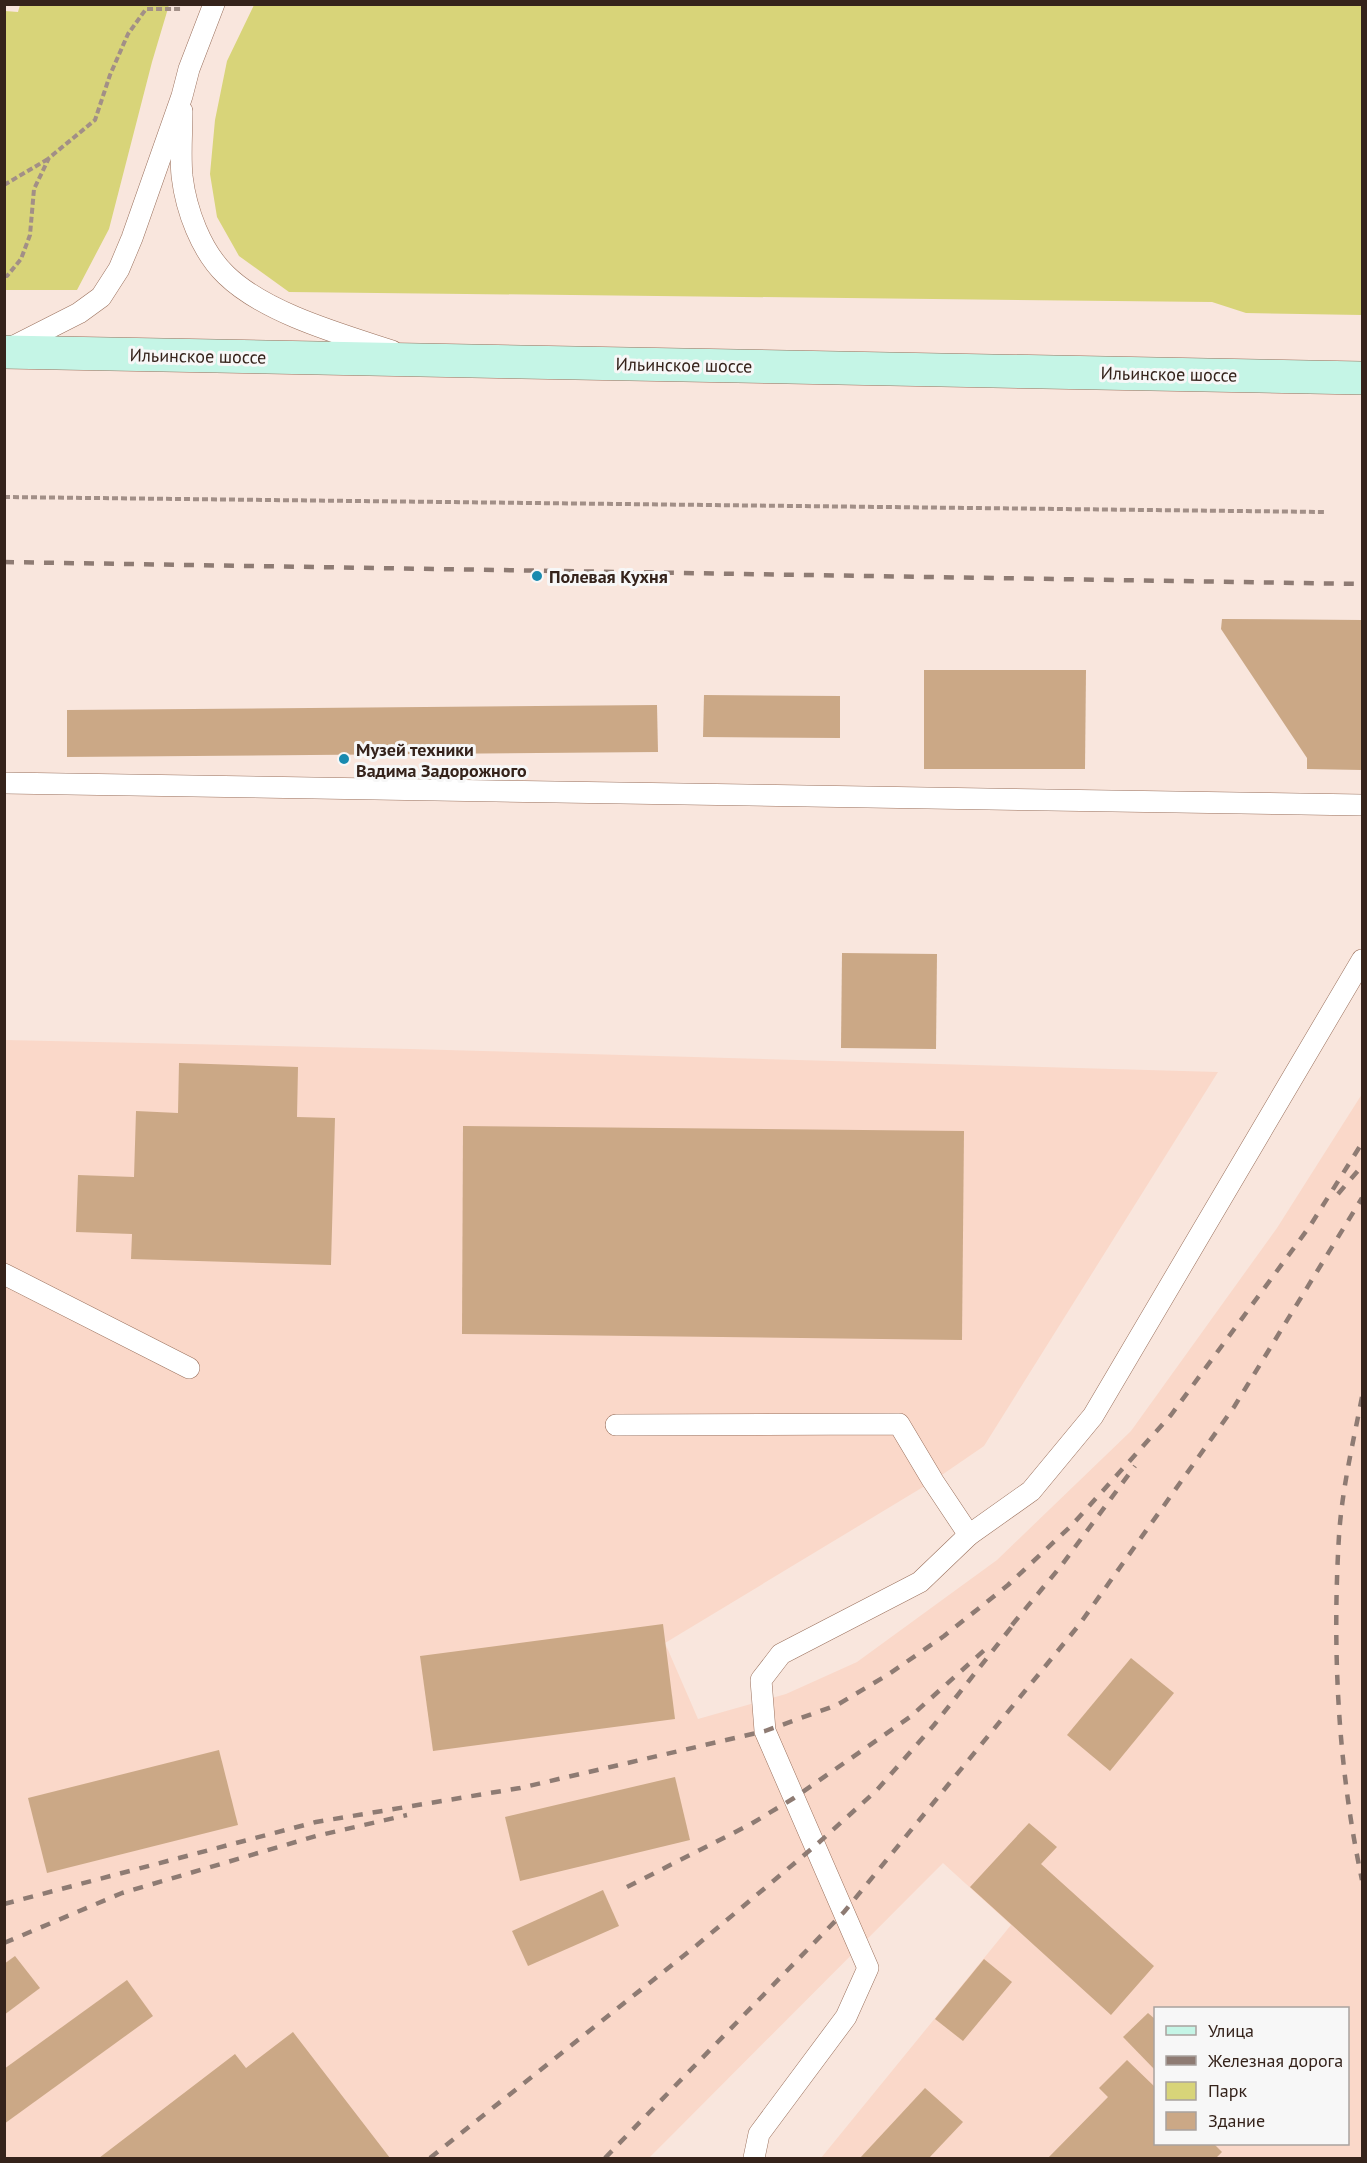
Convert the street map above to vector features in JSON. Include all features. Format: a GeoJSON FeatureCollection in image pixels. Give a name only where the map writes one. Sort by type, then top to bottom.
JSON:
{"type":"FeatureCollection","features":[{"type":"Feature","properties":{"kind":"main road","name":"Ильинское шоссе"},"geometry":{"type":"LineString","coordinates":[[4,351],[1362,378]]}},
{"type":"Feature","properties":{"kind":"lane"},"geometry":{"type":"LineString","coordinates":[[4,351],[79,313],[101,297],[119,269],[132,238],[211,9]]}},
{"type":"Feature","properties":{"kind":"lane"},"geometry":{"type":"LineString","coordinates":[[182,96],[182,176],[189,210],[203,245],[225,274],[256,298],[327,330],[417,360]]}},
{"type":"Feature","properties":{"kind":"lane"},"geometry":{"type":"LineString","coordinates":[[4,783],[1362,805]]}},
{"type":"Feature","properties":{"kind":"lane"},"geometry":{"type":"LineString","coordinates":[[754,2158],[759,2134],[846,2017],[868,1968],[765,1731],[761,1680],[781,1654],[920,1582],[969,1535],[1031,1491],[1093,1416],[1362,960]]}},
{"type":"Feature","properties":{"kind":"lane"},"geometry":{"type":"LineString","coordinates":[[4,1274],[189,1368]]}},
{"type":"Feature","properties":{"kind":"lane"},"geometry":{"type":"LineString","coordinates":[[616,1425],[900,1424],[933,1481],[969,1535]]}},
{"type":"Feature","properties":{"kind":"path"},"geometry":{"type":"LineString","coordinates":[[4,185],[49,158],[95,120],[110,75],[128,34],[146,9],[211,9]]}},
{"type":"Feature","properties":{"kind":"path"},"geometry":{"type":"LineString","coordinates":[[4,276],[7,276],[21,259],[30,235],[34,189],[49,158]]}},
{"type":"Feature","properties":{"kind":"path"},"geometry":{"type":"LineString","coordinates":[[4,497],[1325,512]]}},
{"type":"Feature","properties":{"kind":"shaded area"},"geometry":{"type":"Polygon","coordinates":[[[5,1040],[1218,1072],[984,1446],[933,1481],[665,1643],[698,1719],[786,1694],[857,1662],[997,1560],[1131,1431],[1277,1228],[1362,1094],[1362,2158],[821,2158],[1011,1925],[943,1863],[649,2158],[5,2158],[5,1040]]]}},
{"type":"Feature","properties":{"kind":"green space"},"geometry":{"type":"Polygon","coordinates":[[[20,5],[169,5],[109,229],[77,290],[5,290],[5,11],[18,12],[20,5]]]}},
{"type":"Feature","properties":{"kind":"green space"},"geometry":{"type":"Polygon","coordinates":[[[254,5],[1362,5],[1362,315],[1246,313],[1212,302],[289,292],[239,256],[217,217],[210,174],[215,120],[227,61],[254,5]]]}},
{"type":"Feature","properties":{"kind":"building"},"geometry":{"type":"Polygon","coordinates":[[[1222,619],[1362,620],[1362,770],[1307,769],[1307,758],[1221,629],[1222,619]]]}},
{"type":"Feature","properties":{"kind":"building"},"geometry":{"type":"Polygon","coordinates":[[[924,670],[1086,670],[1085,769],[924,769],[924,670]]]}},
{"type":"Feature","properties":{"kind":"building"},"geometry":{"type":"Polygon","coordinates":[[[704,695],[840,696],[840,738],[703,737],[704,695]]]}},
{"type":"Feature","properties":{"kind":"building"},"geometry":{"type":"Polygon","coordinates":[[[657,705],[658,752],[67,757],[67,710],[657,705]]]}},
{"type":"Feature","properties":{"kind":"building"},"geometry":{"type":"Polygon","coordinates":[[[842,953],[937,954],[936,1049],[841,1048],[842,953]]]}},
{"type":"Feature","properties":{"kind":"building"},"geometry":{"type":"Polygon","coordinates":[[[179,1063],[298,1067],[297,1117],[335,1118],[331,1265],[131,1259],[132,1234],[76,1232],[78,1175],[134,1177],[136,1111],[178,1113],[179,1063]]]}},
{"type":"Feature","properties":{"kind":"building"},"geometry":{"type":"Polygon","coordinates":[[[463,1126],[964,1131],[962,1340],[462,1334],[463,1126]]]}},
{"type":"Feature","properties":{"kind":"building"},"geometry":{"type":"Polygon","coordinates":[[[663,1624],[675,1719],[433,1751],[420,1656],[663,1624]]]}},
{"type":"Feature","properties":{"kind":"building"},"geometry":{"type":"Polygon","coordinates":[[[1131,1658],[1174,1693],[1110,1771],[1067,1735],[1131,1658]]]}},
{"type":"Feature","properties":{"kind":"building"},"geometry":{"type":"Polygon","coordinates":[[[219,1750],[238,1825],[47,1873],[28,1798],[219,1750]]]}},
{"type":"Feature","properties":{"kind":"building"},"geometry":{"type":"Polygon","coordinates":[[[675,1777],[690,1840],[520,1881],[505,1817],[675,1777]]]}},
{"type":"Feature","properties":{"kind":"building"},"geometry":{"type":"Polygon","coordinates":[[[1029,1823],[1057,1847],[1041,1864],[1154,1966],[1111,2015],[970,1887],[1029,1823]]]}},
{"type":"Feature","properties":{"kind":"building"},"geometry":{"type":"Polygon","coordinates":[[[603,1890],[619,1926],[528,1966],[512,1931],[603,1890]]]}},
{"type":"Feature","properties":{"kind":"building"},"geometry":{"type":"Polygon","coordinates":[[[15,1956],[40,1988],[4,2015],[4,1964],[15,1956]]]}},
{"type":"Feature","properties":{"kind":"building"},"geometry":{"type":"Polygon","coordinates":[[[984,1959],[1012,1982],[963,2041],[935,2019],[984,1959]]]}},
{"type":"Feature","properties":{"kind":"building"},"geometry":{"type":"Polygon","coordinates":[[[127,1980],[153,2016],[4,2124],[4,2069],[127,1980]]]}},
{"type":"Feature","properties":{"kind":"building"},"geometry":{"type":"Polygon","coordinates":[[[1148,2013],[1154,2018],[1154,2069],[1123,2037],[1148,2013]]]}},
{"type":"Feature","properties":{"kind":"building"},"geometry":{"type":"Polygon","coordinates":[[[293,2032],[390,2158],[99,2158],[235,2054],[246,2068],[293,2032]]]}},
{"type":"Feature","properties":{"kind":"building"},"geometry":{"type":"Polygon","coordinates":[[[1127,2060],[1154,2086],[1154,2145],[1215,2145],[1222,2152],[1216,2158],[1048,2158],[1108,2097],[1099,2088],[1127,2060]]]}},
{"type":"Feature","properties":{"kind":"building"},"geometry":{"type":"Polygon","coordinates":[[[925,2088],[963,2122],[929,2158],[860,2158],[925,2088]]]}},
{"type":"Feature","properties":{"kind":"railway"},"geometry":{"type":"LineString","coordinates":[[4,562],[1362,584]]}},
{"type":"Feature","properties":{"kind":"railway"},"geometry":{"type":"LineString","coordinates":[[4,1904],[316,1822],[520,1788],[765,1731],[837,1705],[889,1674],[944,1636],[1008,1585],[1072,1525],[1171,1415],[1310,1226],[1362,1143]]}},
{"type":"Feature","properties":{"kind":"railway"},"geometry":{"type":"LineString","coordinates":[[1338,1194],[1362,1166]]}},
{"type":"Feature","properties":{"kind":"railway"},"geometry":{"type":"LineString","coordinates":[[605,2158],[844,1912],[1079,1625],[1234,1407],[1362,1198]]}},
{"type":"Feature","properties":{"kind":"railway"},"geometry":{"type":"LineString","coordinates":[[1362,1397],[1340,1518],[1336,1622],[1342,1752],[1362,1880]]}},
{"type":"Feature","properties":{"kind":"railway"},"geometry":{"type":"LineString","coordinates":[[1012,1625],[1061,1566],[1135,1466]]}},
{"type":"Feature","properties":{"kind":"railway"},"geometry":{"type":"LineString","coordinates":[[430,2158],[697,1945],[815,1846],[877,1790],[934,1725],[1017,1620]]}},
{"type":"Feature","properties":{"kind":"railway"},"geometry":{"type":"LineString","coordinates":[[627,1887],[751,1824],[794,1798],[910,1717],[990,1645]]}},
{"type":"Feature","properties":{"kind":"railway"},"geometry":{"type":"LineString","coordinates":[[4,1943],[122,1893],[316,1836],[407,1815]]}},
{"type":"Feature","properties":{"kind":"place","name":"Полевая Кухня"},"geometry":{"type":"Point","coordinates":[537,576]}},
{"type":"Feature","properties":{"kind":"place","name":"Музей техники Вадима Задорожного"},"geometry":{"type":"Point","coordinates":[344,759]}}]}
